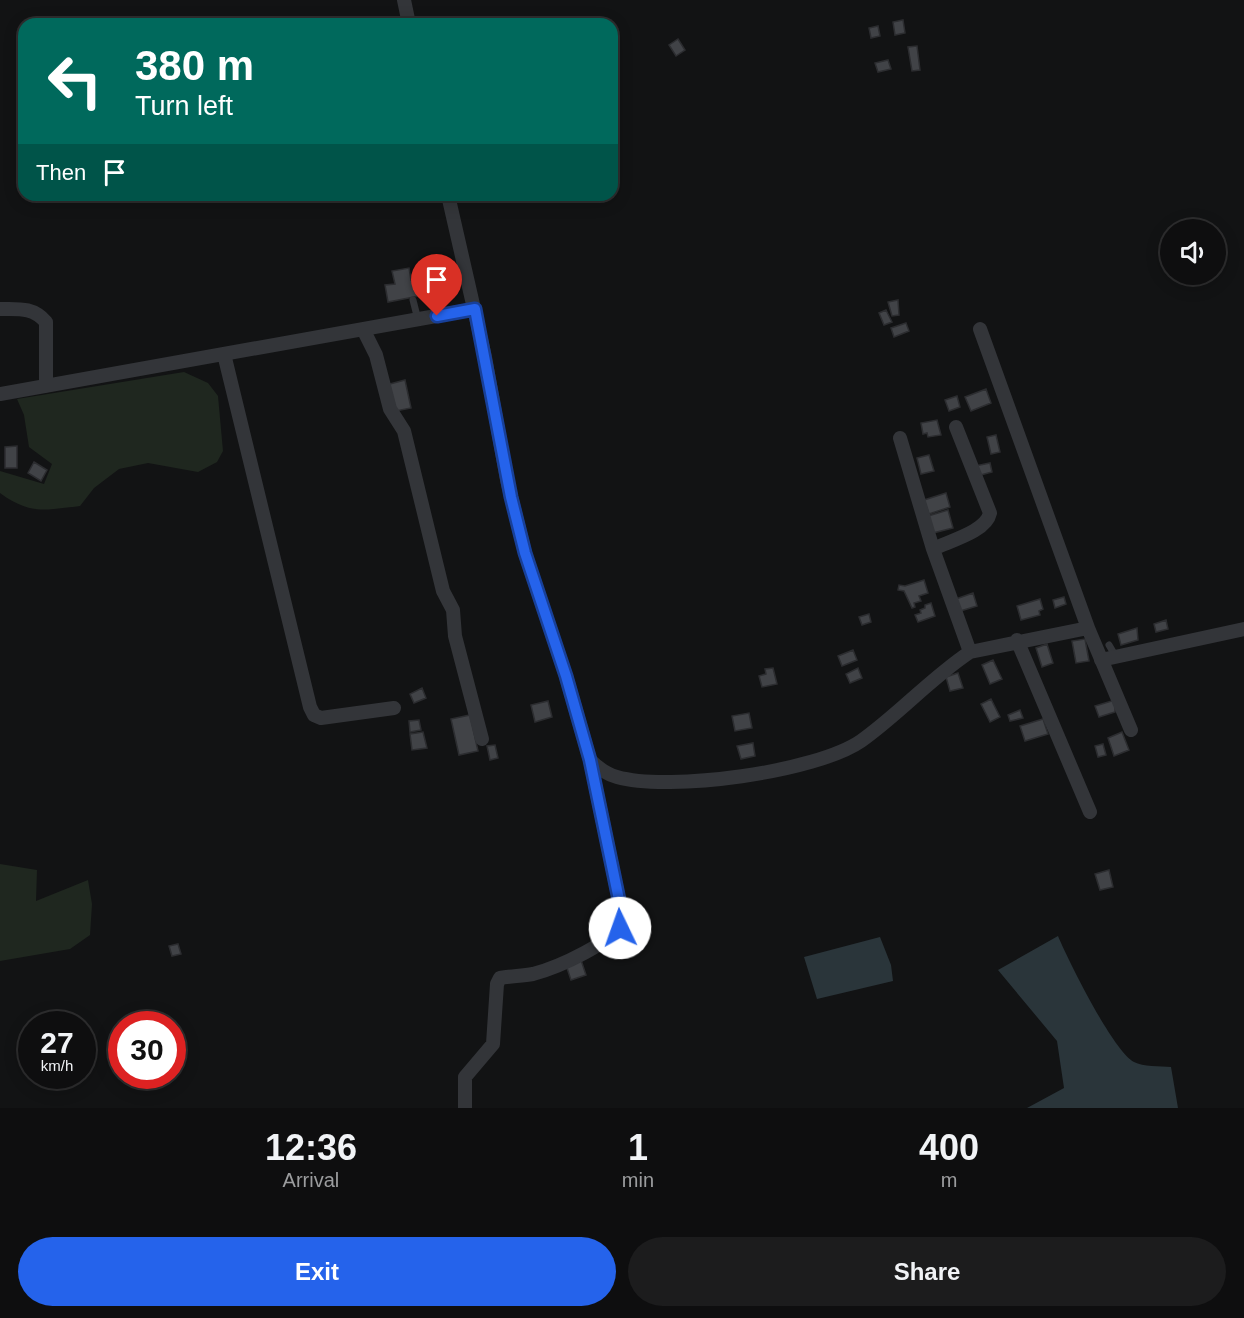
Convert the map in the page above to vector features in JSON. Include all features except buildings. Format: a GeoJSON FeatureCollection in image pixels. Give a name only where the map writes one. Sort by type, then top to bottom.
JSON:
{"type":"FeatureCollection","features":[{"type":"Feature","properties":{"kind":"street"},"geometry":{"type":"LineString","coordinates":[[404,0],[408,18]]}},
{"type":"Feature","properties":{"kind":"street"},"geometry":{"type":"LineString","coordinates":[[449,201],[475,309],[507,480],[525,553],[566,676],[590,760],[623,919],[620,928],[604,944],[534,974],[500,978],[497,984],[493,1044],[465,1077],[465,1108]]}},
{"type":"Feature","properties":{"kind":"street"},"geometry":{"type":"LineString","coordinates":[[0,309],[28,309],[39,314],[46,322],[46,386]]}},
{"type":"Feature","properties":{"kind":"street"},"geometry":{"type":"LineString","coordinates":[[0,394],[475,309]]}},
{"type":"Feature","properties":{"kind":"street"},"geometry":{"type":"LineString","coordinates":[[363,329],[376,355],[390,409],[404,431],[442,591],[453,610],[455,636],[482,739]]}},
{"type":"Feature","properties":{"kind":"street"},"geometry":{"type":"LineString","coordinates":[[980,329],[1088,628],[1131,730]]}},
{"type":"Feature","properties":{"kind":"street"},"geometry":{"type":"LineString","coordinates":[[224,354],[310,707],[314,715],[321,718],[394,708]]}},
{"type":"Feature","properties":{"kind":"street"},"geometry":{"type":"LineString","coordinates":[[933,549],[981,527],[988,520],[990,513],[956,427]]}},
{"type":"Feature","properties":{"kind":"street"},"geometry":{"type":"LineString","coordinates":[[900,438],[933,549],[970,652]]}},
{"type":"Feature","properties":{"kind":"street"},"geometry":{"type":"LineString","coordinates":[[590,760],[601,770],[616,777],[671,783],[781,770],[817,762],[860,741],[970,652],[1017,640],[1088,628]]}},
{"type":"Feature","properties":{"kind":"street"},"geometry":{"type":"LineString","coordinates":[[1101,660],[1244,629]]}},
{"type":"Feature","properties":{"kind":"street"},"geometry":{"type":"LineString","coordinates":[[1017,640],[1090,812]]}},
{"type":"Feature","properties":{"kind":"lane"},"geometry":{"type":"LineString","coordinates":[[413,300],[418,320]]}},
{"type":"Feature","properties":{"kind":"lane"},"geometry":{"type":"LineString","coordinates":[[1109,645],[1116,657]]}},
{"type":"Feature","properties":{"kind":"shaded area"},"geometry":{"type":"Polygon","coordinates":[[[184,372],[208,383],[218,396],[223,451],[217,462],[198,472],[148,463],[119,469],[94,488],[80,506],[29,508],[0,493],[0,471],[44,484],[52,464],[29,447],[24,415],[17,399],[184,372]]]}},
{"type":"Feature","properties":{"kind":"shaded area"},"geometry":{"type":"Polygon","coordinates":[[[0,864],[37,870],[36,901],[88,880],[92,904],[90,935],[70,949],[0,961],[0,864]]]}},
{"type":"Feature","properties":{"kind":"shaded area"},"geometry":{"type":"Polygon","coordinates":[[[1058,936],[1103,1024],[1125,1054],[1138,1064],[1171,1067],[1178,1108],[1027,1108],[1064,1088],[1057,1041],[998,970],[1058,936]]]}},
{"type":"Feature","properties":{"kind":"shaded area"},"geometry":{"type":"Polygon","coordinates":[[[880,937],[891,965],[893,981],[817,999],[804,957],[880,937]]]}},
{"type":"Feature","properties":{"kind":"route"},"geometry":{"type":"LineString","coordinates":[[437,316],[475,309],[507,480],[525,553],[566,676],[585,750],[590,760],[623,919],[620,928]]}}]}
